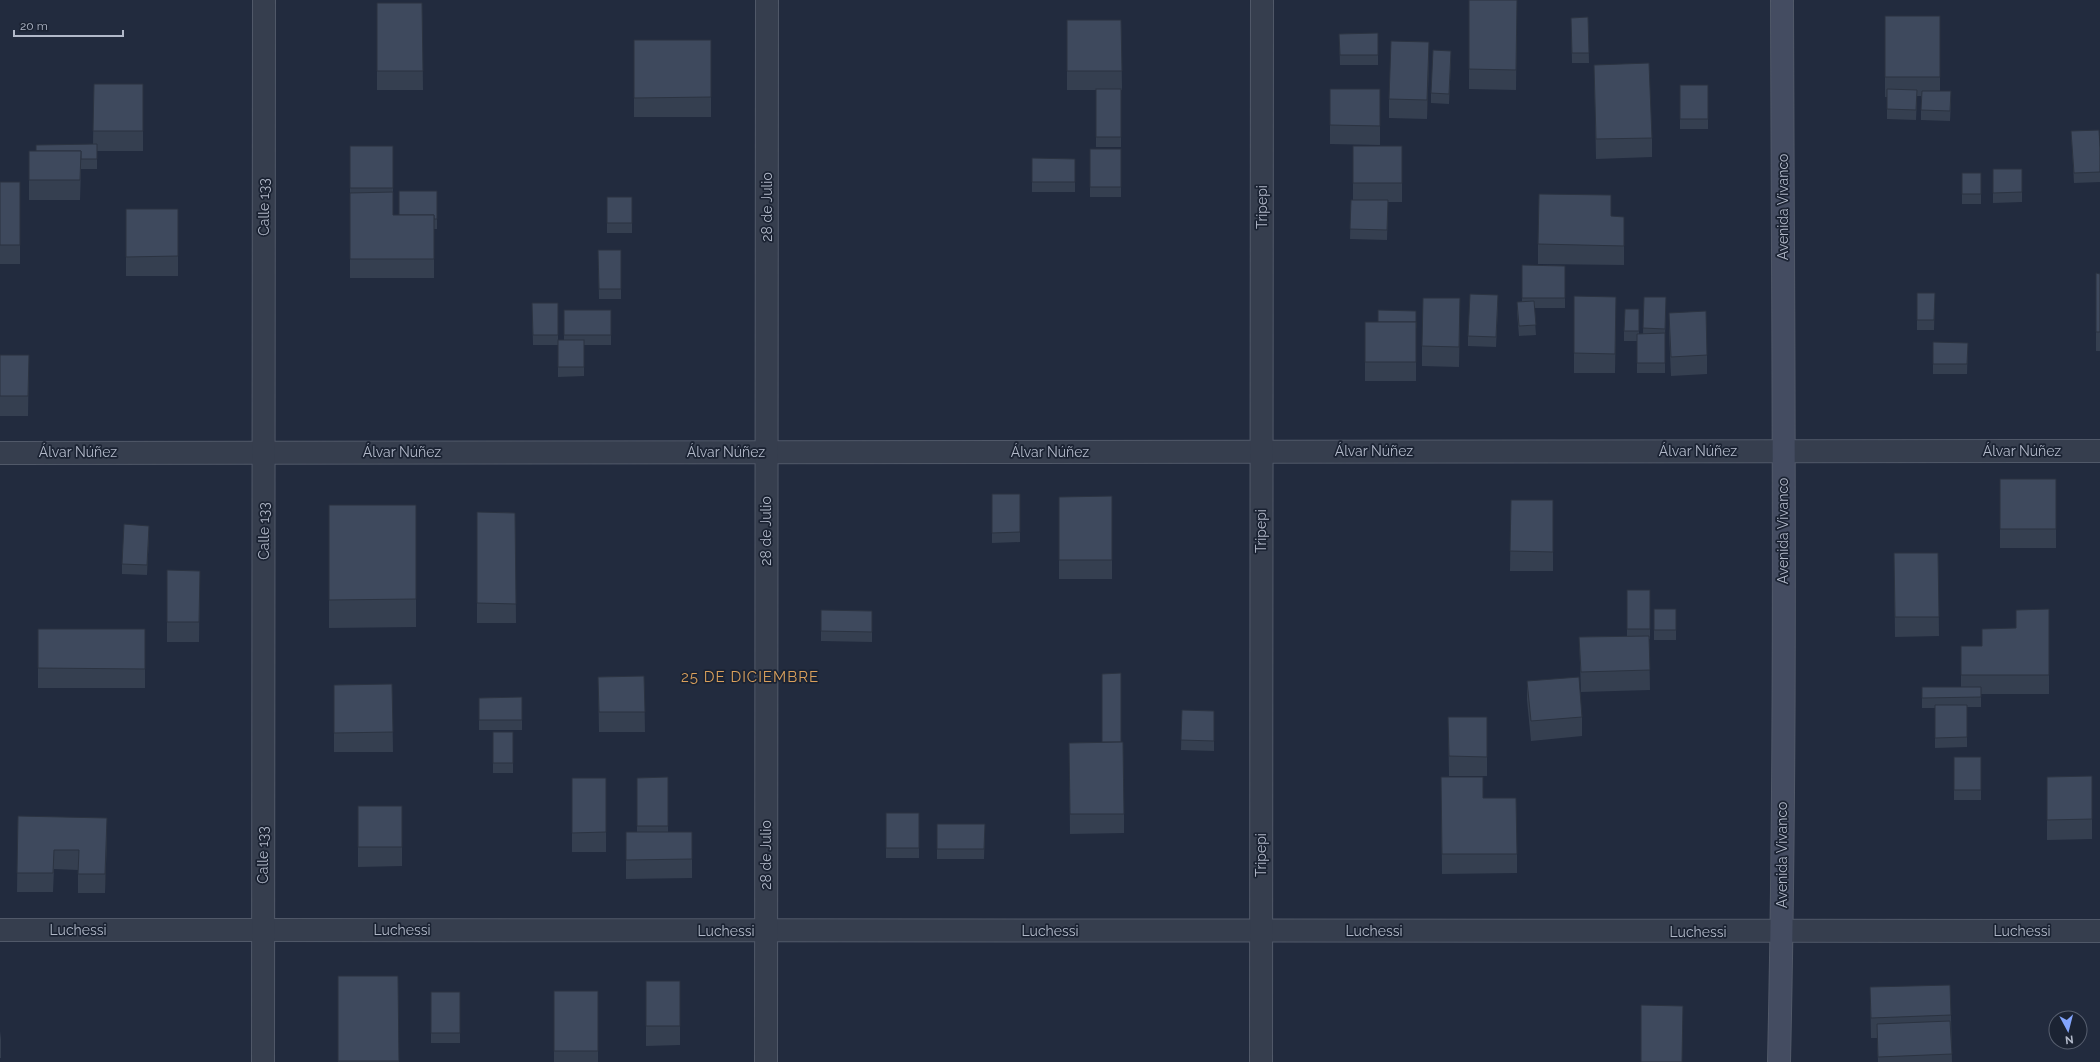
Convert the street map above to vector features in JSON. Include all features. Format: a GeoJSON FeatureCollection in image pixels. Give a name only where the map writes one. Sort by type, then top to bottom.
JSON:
{"type":"FeatureCollection","features":[{"type":"Feature","properties":{"kind":"street","name":"Calle 133"},"geometry":{"type":"LineString","coordinates":[[263,1062],[264,0]]}},
{"type":"Feature","properties":{"kind":"street","name":"28 de Julio"},"geometry":{"type":"LineString","coordinates":[[766,1062],[767,0]]}},
{"type":"Feature","properties":{"kind":"street","name":"Tripepi"},"geometry":{"type":"LineString","coordinates":[[1261,1062],[1262,0]]}},
{"type":"Feature","properties":{"kind":"street","name":"Avenida Vivanco"},"geometry":{"type":"LineString","coordinates":[[1779,1062],[1782,932],[1784,452],[1782,0]]}},
{"type":"Feature","properties":{"kind":"street","name":"Álvar Núñez"},"geometry":{"type":"LineString","coordinates":[[0,453],[2100,451]]}},
{"type":"Feature","properties":{"kind":"street","name":"Luchessi"},"geometry":{"type":"LineString","coordinates":[[0,930],[2100,931]]}},
{"type":"Feature","properties":{"kind":"building"},"geometry":{"type":"Polygon","coordinates":[[[1469,0],[1517,0],[1516,70],[1469,69],[1469,0]]]}},
{"type":"Feature","properties":{"kind":"building"},"geometry":{"type":"Polygon","coordinates":[[[377,3],[422,3],[423,71],[377,71],[377,3]]]}},
{"type":"Feature","properties":{"kind":"building"},"geometry":{"type":"Polygon","coordinates":[[[1885,16],[1940,16],[1940,77],[1885,77],[1885,16]]]}},
{"type":"Feature","properties":{"kind":"building"},"geometry":{"type":"Polygon","coordinates":[[[1588,17],[1589,53],[1572,53],[1571,18],[1588,17]]]}},
{"type":"Feature","properties":{"kind":"building"},"geometry":{"type":"Polygon","coordinates":[[[1067,20],[1121,20],[1122,71],[1067,71],[1067,20]]]}},
{"type":"Feature","properties":{"kind":"building"},"geometry":{"type":"Polygon","coordinates":[[[1378,33],[1378,55],[1340,55],[1339,34],[1378,33]]]}},
{"type":"Feature","properties":{"kind":"building"},"geometry":{"type":"Polygon","coordinates":[[[634,40],[711,40],[711,97],[634,98],[634,40]]]}},
{"type":"Feature","properties":{"kind":"building"},"geometry":{"type":"Polygon","coordinates":[[[1391,41],[1429,42],[1427,100],[1389,99],[1391,41]]]}},
{"type":"Feature","properties":{"kind":"building"},"geometry":{"type":"Polygon","coordinates":[[[1433,50],[1451,51],[1449,94],[1431,93],[1433,50]]]}},
{"type":"Feature","properties":{"kind":"building"},"geometry":{"type":"Polygon","coordinates":[[[1649,63],[1652,138],[1596,139],[1594,65],[1649,63]]]}},
{"type":"Feature","properties":{"kind":"building"},"geometry":{"type":"Polygon","coordinates":[[[94,84],[143,84],[143,131],[93,131],[94,84]]]}},
{"type":"Feature","properties":{"kind":"building"},"geometry":{"type":"Polygon","coordinates":[[[1680,85],[1708,85],[1708,119],[1680,119],[1680,85]]]}},
{"type":"Feature","properties":{"kind":"building"},"geometry":{"type":"Polygon","coordinates":[[[1096,89],[1121,89],[1121,137],[1096,137],[1096,89]]]}},
{"type":"Feature","properties":{"kind":"building"},"geometry":{"type":"Polygon","coordinates":[[[1330,89],[1380,89],[1380,126],[1330,125],[1330,89]]]}},
{"type":"Feature","properties":{"kind":"building"},"geometry":{"type":"Polygon","coordinates":[[[1887,89],[1917,90],[1916,110],[1887,109],[1887,89]]]}},
{"type":"Feature","properties":{"kind":"building"},"geometry":{"type":"Polygon","coordinates":[[[1922,91],[1951,91],[1950,111],[1921,110],[1922,91]]]}},
{"type":"Feature","properties":{"kind":"building"},"geometry":{"type":"Polygon","coordinates":[[[2099,130],[2100,172],[2074,173],[2071,131],[2099,130]]]}},
{"type":"Feature","properties":{"kind":"building"},"geometry":{"type":"Polygon","coordinates":[[[97,144],[97,159],[81,159],[81,151],[36,151],[36,145],[97,144]]]}},
{"type":"Feature","properties":{"kind":"building"},"geometry":{"type":"Polygon","coordinates":[[[350,146],[393,146],[393,188],[350,188],[350,146]]]}},
{"type":"Feature","properties":{"kind":"building"},"geometry":{"type":"Polygon","coordinates":[[[1353,146],[1402,146],[1402,183],[1353,183],[1353,146]]]}},
{"type":"Feature","properties":{"kind":"building"},"geometry":{"type":"Polygon","coordinates":[[[1090,149],[1121,149],[1121,187],[1090,187],[1090,149]]]}},
{"type":"Feature","properties":{"kind":"building"},"geometry":{"type":"Polygon","coordinates":[[[29,151],[81,151],[80,180],[29,180],[29,151]]]}},
{"type":"Feature","properties":{"kind":"building"},"geometry":{"type":"Polygon","coordinates":[[[1032,158],[1075,159],[1075,182],[1032,182],[1032,158]]]}},
{"type":"Feature","properties":{"kind":"building"},"geometry":{"type":"Polygon","coordinates":[[[1993,169],[2022,169],[2022,192],[1993,193],[1993,169]]]}},
{"type":"Feature","properties":{"kind":"building"},"geometry":{"type":"Polygon","coordinates":[[[1962,173],[1981,173],[1981,194],[1962,194],[1962,173]]]}},
{"type":"Feature","properties":{"kind":"building"},"geometry":{"type":"Polygon","coordinates":[[[0,182],[20,182],[20,245],[0,245],[0,182]]]}},
{"type":"Feature","properties":{"kind":"building"},"geometry":{"type":"Polygon","coordinates":[[[399,191],[437,191],[437,219],[434,219],[434,215],[399,215],[399,191]]]}},
{"type":"Feature","properties":{"kind":"building"},"geometry":{"type":"Polygon","coordinates":[[[393,192],[393,215],[434,215],[434,259],[350,259],[350,193],[393,192]]]}},
{"type":"Feature","properties":{"kind":"building"},"geometry":{"type":"Polygon","coordinates":[[[1539,194],[1611,195],[1611,216],[1624,217],[1624,246],[1538,244],[1539,194]]]}},
{"type":"Feature","properties":{"kind":"building"},"geometry":{"type":"Polygon","coordinates":[[[607,197],[632,197],[632,223],[607,223],[607,197]]]}},
{"type":"Feature","properties":{"kind":"building"},"geometry":{"type":"Polygon","coordinates":[[[1351,200],[1388,200],[1387,230],[1350,229],[1351,200]]]}},
{"type":"Feature","properties":{"kind":"building"},"geometry":{"type":"Polygon","coordinates":[[[126,209],[178,209],[178,256],[126,257],[126,209]]]}},
{"type":"Feature","properties":{"kind":"building"},"geometry":{"type":"Polygon","coordinates":[[[598,250],[621,250],[621,289],[599,289],[598,250]]]}},
{"type":"Feature","properties":{"kind":"building"},"geometry":{"type":"Polygon","coordinates":[[[1522,265],[1565,266],[1565,298],[1522,298],[1522,265]]]}},
{"type":"Feature","properties":{"kind":"building"},"geometry":{"type":"Polygon","coordinates":[[[2096,273],[2100,274],[2100,332],[2096,332],[2096,273]]]}},
{"type":"Feature","properties":{"kind":"building"},"geometry":{"type":"Polygon","coordinates":[[[1917,293],[1935,293],[1934,320],[1917,320],[1917,293]]]}},
{"type":"Feature","properties":{"kind":"building"},"geometry":{"type":"Polygon","coordinates":[[[1470,294],[1498,295],[1496,337],[1468,336],[1470,294]]]}},
{"type":"Feature","properties":{"kind":"building"},"geometry":{"type":"Polygon","coordinates":[[[1574,296],[1616,297],[1615,354],[1574,353],[1574,296]]]}},
{"type":"Feature","properties":{"kind":"building"},"geometry":{"type":"Polygon","coordinates":[[[1644,297],[1666,297],[1665,329],[1643,328],[1644,297]]]}},
{"type":"Feature","properties":{"kind":"building"},"geometry":{"type":"Polygon","coordinates":[[[1423,298],[1460,298],[1459,347],[1422,346],[1423,298]]]}},
{"type":"Feature","properties":{"kind":"building"},"geometry":{"type":"Polygon","coordinates":[[[1534,301],[1536,325],[1519,326],[1517,302],[1534,301]]]}},
{"type":"Feature","properties":{"kind":"building"},"geometry":{"type":"Polygon","coordinates":[[[532,303],[558,303],[558,335],[533,335],[532,303]]]}},
{"type":"Feature","properties":{"kind":"building"},"geometry":{"type":"Polygon","coordinates":[[[1625,309],[1639,309],[1639,331],[1624,331],[1625,309]]]}},
{"type":"Feature","properties":{"kind":"building"},"geometry":{"type":"Polygon","coordinates":[[[564,310],[611,310],[611,335],[564,335],[564,310]]]}},
{"type":"Feature","properties":{"kind":"building"},"geometry":{"type":"Polygon","coordinates":[[[1378,310],[1416,311],[1416,322],[1378,322],[1378,310]]]}},
{"type":"Feature","properties":{"kind":"building"},"geometry":{"type":"Polygon","coordinates":[[[1706,311],[1707,355],[1671,357],[1669,313],[1706,311]]]}},
{"type":"Feature","properties":{"kind":"building"},"geometry":{"type":"Polygon","coordinates":[[[1365,322],[1416,322],[1416,362],[1365,362],[1365,322]]]}},
{"type":"Feature","properties":{"kind":"building"},"geometry":{"type":"Polygon","coordinates":[[[1665,333],[1665,363],[1637,363],[1637,334],[1665,333]]]}},
{"type":"Feature","properties":{"kind":"building"},"geometry":{"type":"Polygon","coordinates":[[[558,340],[584,340],[584,367],[558,367],[558,340]]]}},
{"type":"Feature","properties":{"kind":"building"},"geometry":{"type":"Polygon","coordinates":[[[1933,342],[1968,343],[1967,364],[1933,364],[1933,342]]]}},
{"type":"Feature","properties":{"kind":"building"},"geometry":{"type":"Polygon","coordinates":[[[0,355],[29,355],[28,396],[0,396],[0,355]]]}},
{"type":"Feature","properties":{"kind":"building"},"geometry":{"type":"Polygon","coordinates":[[[2000,479],[2056,479],[2056,529],[2000,529],[2000,479]]]}},
{"type":"Feature","properties":{"kind":"building"},"geometry":{"type":"Polygon","coordinates":[[[992,494],[1020,494],[1020,532],[992,533],[992,494]]]}},
{"type":"Feature","properties":{"kind":"building"},"geometry":{"type":"Polygon","coordinates":[[[1112,496],[1112,560],[1059,560],[1059,497],[1112,496]]]}},
{"type":"Feature","properties":{"kind":"building"},"geometry":{"type":"Polygon","coordinates":[[[1511,500],[1553,500],[1553,552],[1510,551],[1511,500]]]}},
{"type":"Feature","properties":{"kind":"building"},"geometry":{"type":"Polygon","coordinates":[[[329,505],[416,505],[416,599],[329,600],[329,505]]]}},
{"type":"Feature","properties":{"kind":"building"},"geometry":{"type":"Polygon","coordinates":[[[477,512],[515,513],[516,604],[477,603],[477,512]]]}},
{"type":"Feature","properties":{"kind":"building"},"geometry":{"type":"Polygon","coordinates":[[[124,524],[149,526],[147,565],[122,564],[124,524]]]}},
{"type":"Feature","properties":{"kind":"building"},"geometry":{"type":"Polygon","coordinates":[[[1894,553],[1938,553],[1939,617],[1895,617],[1894,553]]]}},
{"type":"Feature","properties":{"kind":"building"},"geometry":{"type":"Polygon","coordinates":[[[167,570],[200,571],[199,622],[167,622],[167,570]]]}},
{"type":"Feature","properties":{"kind":"building"},"geometry":{"type":"Polygon","coordinates":[[[1627,590],[1650,590],[1650,629],[1627,629],[1627,590]]]}},
{"type":"Feature","properties":{"kind":"building"},"geometry":{"type":"Polygon","coordinates":[[[1654,609],[1676,609],[1676,630],[1654,630],[1654,609]]]}},
{"type":"Feature","properties":{"kind":"building"},"geometry":{"type":"Polygon","coordinates":[[[2049,609],[2049,675],[1961,675],[1961,646],[1982,646],[1982,629],[2016,628],[2016,610],[2049,609]]]}},
{"type":"Feature","properties":{"kind":"building"},"geometry":{"type":"Polygon","coordinates":[[[821,610],[872,611],[872,632],[821,631],[821,610]]]}},
{"type":"Feature","properties":{"kind":"building"},"geometry":{"type":"Polygon","coordinates":[[[38,629],[145,629],[145,669],[38,668],[38,629]]]}},
{"type":"Feature","properties":{"kind":"building"},"geometry":{"type":"Polygon","coordinates":[[[1649,636],[1650,670],[1581,672],[1579,637],[1649,636]]]}},
{"type":"Feature","properties":{"kind":"building"},"geometry":{"type":"Polygon","coordinates":[[[1121,673],[1121,742],[1102,742],[1102,674],[1121,673]]]}},
{"type":"Feature","properties":{"kind":"building"},"geometry":{"type":"Polygon","coordinates":[[[644,676],[645,712],[599,712],[598,677],[644,676]]]}},
{"type":"Feature","properties":{"kind":"building"},"geometry":{"type":"Polygon","coordinates":[[[1579,677],[1582,717],[1531,721],[1527,681],[1579,677]]]}},
{"type":"Feature","properties":{"kind":"building"},"geometry":{"type":"Polygon","coordinates":[[[392,684],[393,732],[334,733],[334,685],[392,684]]]}},
{"type":"Feature","properties":{"kind":"building"},"geometry":{"type":"Polygon","coordinates":[[[1922,687],[1981,687],[1981,697],[1922,698],[1922,687]]]}},
{"type":"Feature","properties":{"kind":"building"},"geometry":{"type":"Polygon","coordinates":[[[522,697],[522,720],[479,720],[479,698],[522,697]]]}},
{"type":"Feature","properties":{"kind":"building"},"geometry":{"type":"Polygon","coordinates":[[[1935,705],[1967,705],[1967,737],[1935,738],[1935,705]]]}},
{"type":"Feature","properties":{"kind":"building"},"geometry":{"type":"Polygon","coordinates":[[[1182,710],[1214,711],[1214,741],[1181,740],[1182,710]]]}},
{"type":"Feature","properties":{"kind":"building"},"geometry":{"type":"Polygon","coordinates":[[[1448,717],[1487,717],[1487,757],[1449,756],[1448,717]]]}},
{"type":"Feature","properties":{"kind":"building"},"geometry":{"type":"Polygon","coordinates":[[[493,732],[513,732],[513,763],[493,763],[493,732]]]}},
{"type":"Feature","properties":{"kind":"building"},"geometry":{"type":"Polygon","coordinates":[[[1123,742],[1124,814],[1070,814],[1069,743],[1123,742]]]}},
{"type":"Feature","properties":{"kind":"building"},"geometry":{"type":"Polygon","coordinates":[[[1954,757],[1981,757],[1981,790],[1954,790],[1954,757]]]}},
{"type":"Feature","properties":{"kind":"building"},"geometry":{"type":"Polygon","coordinates":[[[2092,776],[2092,819],[2047,820],[2047,777],[2092,776]]]}},
{"type":"Feature","properties":{"kind":"building"},"geometry":{"type":"Polygon","coordinates":[[[668,777],[668,826],[637,826],[637,778],[668,777]]]}},
{"type":"Feature","properties":{"kind":"building"},"geometry":{"type":"Polygon","coordinates":[[[1441,777],[1483,777],[1483,798],[1516,798],[1517,854],[1442,854],[1441,777]]]}},
{"type":"Feature","properties":{"kind":"building"},"geometry":{"type":"Polygon","coordinates":[[[572,778],[606,778],[606,832],[572,833],[572,778]]]}},
{"type":"Feature","properties":{"kind":"building"},"geometry":{"type":"Polygon","coordinates":[[[358,806],[402,806],[402,847],[358,847],[358,806]]]}},
{"type":"Feature","properties":{"kind":"building"},"geometry":{"type":"Polygon","coordinates":[[[886,813],[919,813],[919,848],[886,848],[886,813]]]}},
{"type":"Feature","properties":{"kind":"building"},"geometry":{"type":"Polygon","coordinates":[[[18,816],[107,818],[105,874],[78,874],[79,850],[54,850],[53,873],[17,873],[18,816]]]}},
{"type":"Feature","properties":{"kind":"building"},"geometry":{"type":"Polygon","coordinates":[[[937,824],[985,824],[984,849],[937,849],[937,824]]]}},
{"type":"Feature","properties":{"kind":"building"},"geometry":{"type":"Polygon","coordinates":[[[626,832],[692,832],[692,859],[626,860],[626,832]]]}},
{"type":"Feature","properties":{"kind":"building"},"geometry":{"type":"Polygon","coordinates":[[[338,976],[398,976],[399,1061],[338,1061],[338,976]]]}},
{"type":"Feature","properties":{"kind":"building"},"geometry":{"type":"Polygon","coordinates":[[[646,981],[680,981],[680,1026],[646,1026],[646,981]]]}},
{"type":"Feature","properties":{"kind":"building"},"geometry":{"type":"Polygon","coordinates":[[[1950,985],[1951,1015],[1871,1018],[1870,987],[1950,985]]]}},
{"type":"Feature","properties":{"kind":"building"},"geometry":{"type":"Polygon","coordinates":[[[554,991],[598,991],[598,1051],[554,1051],[554,991]]]}},
{"type":"Feature","properties":{"kind":"building"},"geometry":{"type":"Polygon","coordinates":[[[431,992],[460,992],[460,1033],[431,1033],[431,992]]]}},
{"type":"Feature","properties":{"kind":"building"},"geometry":{"type":"Polygon","coordinates":[[[1641,1005],[1683,1006],[1682,1062],[1641,1062],[1641,1005]]]}},
{"type":"Feature","properties":{"kind":"building"},"geometry":{"type":"Polygon","coordinates":[[[1950,1021],[1952,1054],[1878,1057],[1877,1024],[1950,1021]]]}},
{"type":"Feature","properties":{"kind":"district","name":"25 DE DICIEMBRE"},"geometry":{"type":"Point","coordinates":[750,677]}}]}
